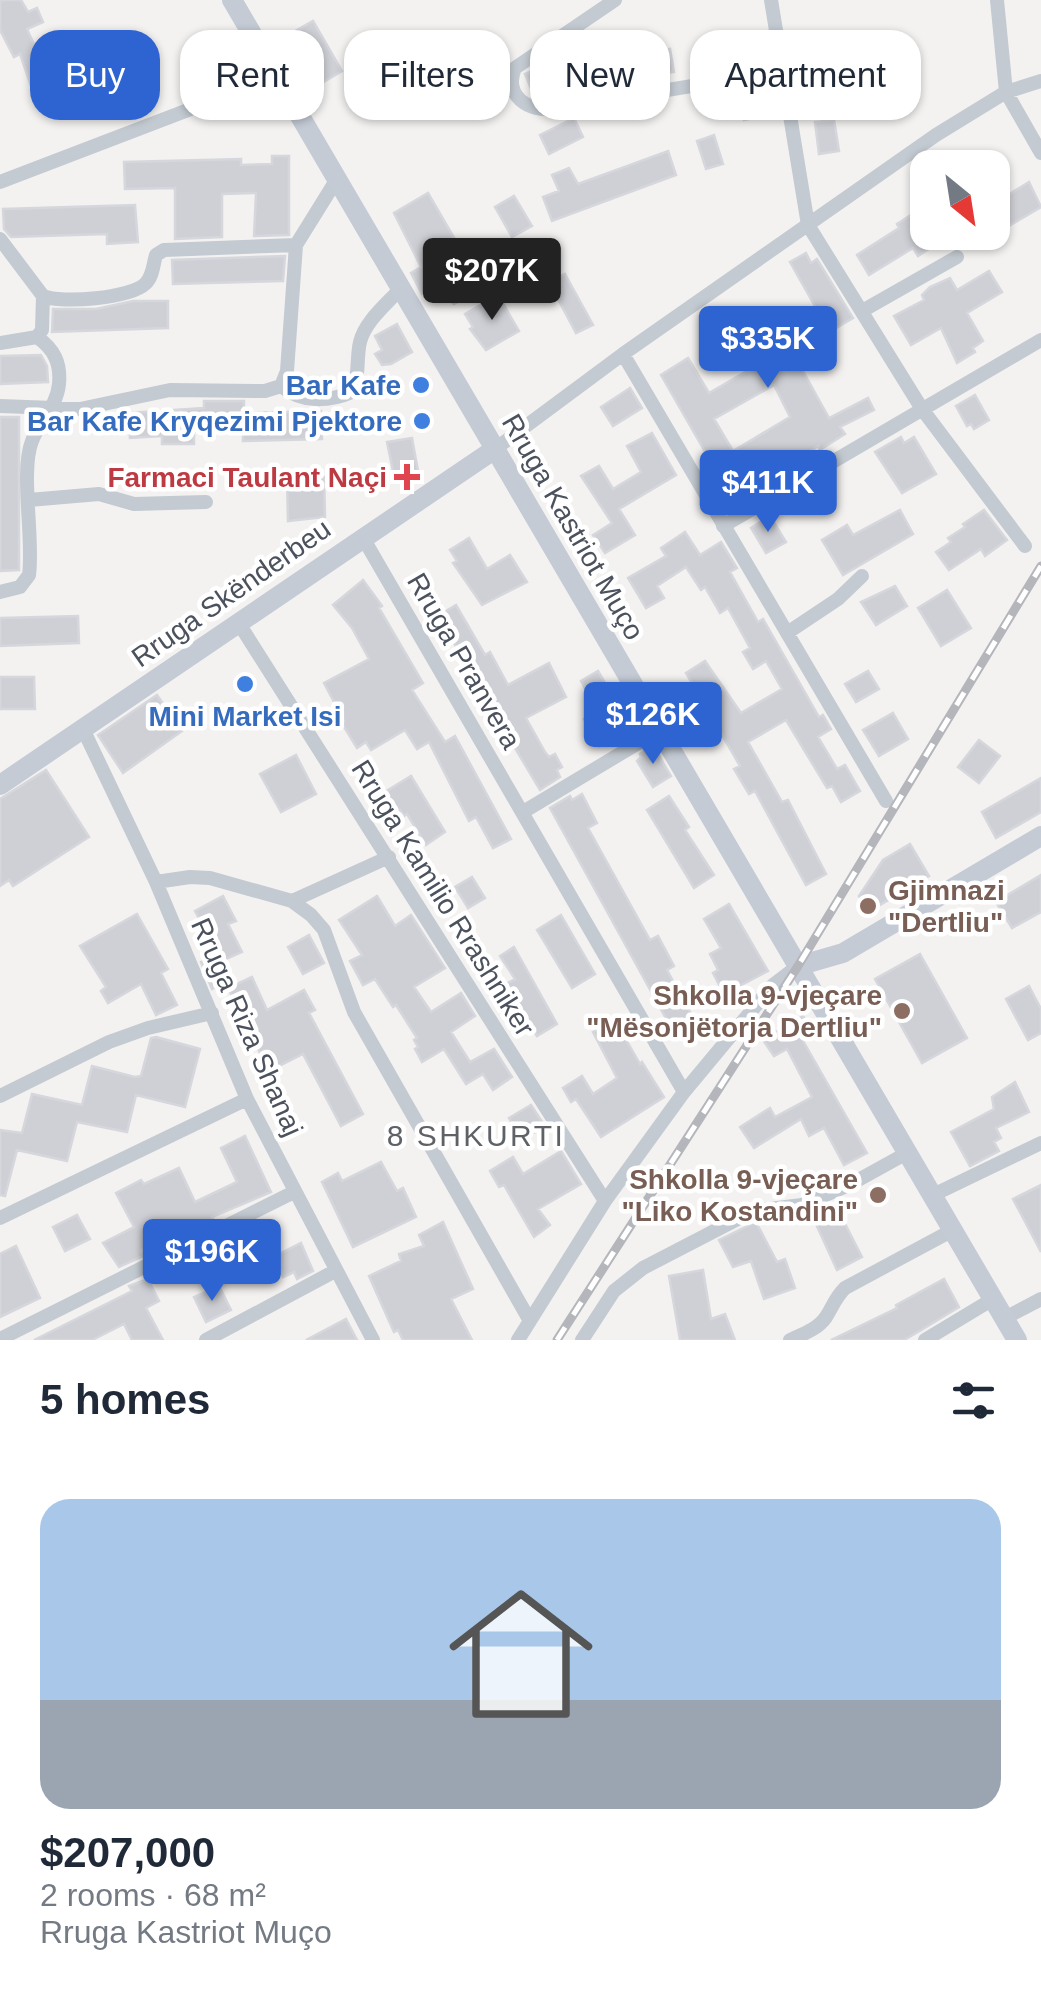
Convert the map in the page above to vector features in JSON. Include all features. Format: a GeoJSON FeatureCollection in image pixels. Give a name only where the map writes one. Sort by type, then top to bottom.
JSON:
{"type":"FeatureCollection","features":[{"type":"Feature","properties":{"kind":"street","name":"Rruga Kastriot Muço"},"geometry":{"type":"LineString","coordinates":[[232,0],[250,30]]}},
{"type":"Feature","properties":{"kind":"street"},"geometry":{"type":"LineString","coordinates":[[615,0],[515,68],[511,76],[513,85],[524,106],[532,110],[553,109],[690,86]]}},
{"type":"Feature","properties":{"kind":"street"},"geometry":{"type":"LineString","coordinates":[[771,0],[776,30]]}},
{"type":"Feature","properties":{"kind":"street"},"geometry":{"type":"LineString","coordinates":[[997,0],[1006,92],[1041,153]]}},
{"type":"Feature","properties":{"kind":"street"},"geometry":{"type":"LineString","coordinates":[[495,449],[623,354],[936,135],[1006,92],[1041,80]]}},
{"type":"Feature","properties":{"kind":"street"},"geometry":{"type":"LineString","coordinates":[[0,182],[180,113]]}},
{"type":"Feature","properties":{"kind":"street","name":"Rruga Kastriot Muço"},"geometry":{"type":"LineString","coordinates":[[303,120],[1017,1340]]}},
{"type":"Feature","properties":{"kind":"street"},"geometry":{"type":"LineString","coordinates":[[790,120],[808,225],[922,409],[1025,546]]}},
{"type":"Feature","properties":{"kind":"street"},"geometry":{"type":"LineString","coordinates":[[281,386],[287,371],[296,244],[337,179]]}},
{"type":"Feature","properties":{"kind":"street"},"geometry":{"type":"LineString","coordinates":[[0,239],[43,296],[42,330],[37,338]]}},
{"type":"Feature","properties":{"kind":"street"},"geometry":{"type":"LineString","coordinates":[[43,296],[59,300],[134,290],[147,282],[156,255],[164,250],[296,244]]}},
{"type":"Feature","properties":{"kind":"street"},"geometry":{"type":"LineString","coordinates":[[862,310],[958,258]]}},
{"type":"Feature","properties":{"kind":"street"},"geometry":{"type":"LineString","coordinates":[[281,386],[308,400],[340,398],[352,392],[358,380],[360,344],[366,328],[401,288]]}},
{"type":"Feature","properties":{"kind":"street"},"geometry":{"type":"LineString","coordinates":[[0,342],[37,338],[49,346],[58,360],[59,386],[52,409],[31,442],[29,576],[20,586],[0,592]]}},
{"type":"Feature","properties":{"kind":"street"},"geometry":{"type":"LineString","coordinates":[[722,526],[1041,340]]}},
{"type":"Feature","properties":{"kind":"street"},"geometry":{"type":"LineString","coordinates":[[623,354],[886,802]]}},
{"type":"Feature","properties":{"kind":"street"},"geometry":{"type":"LineString","coordinates":[[0,406],[80,410],[170,390],[265,390],[281,386]]}},
{"type":"Feature","properties":{"kind":"street","name":"Rruga Skënderbeu"},"geometry":{"type":"LineString","coordinates":[[0,786],[495,449]]}},
{"type":"Feature","properties":{"kind":"street"},"geometry":{"type":"LineString","coordinates":[[29,500],[99,494],[134,504],[206,502]]}},
{"type":"Feature","properties":{"kind":"street","name":"Rruga Pranvera"},"geometry":{"type":"LineString","coordinates":[[362,536],[684,1092]]}},
{"type":"Feature","properties":{"kind":"street"},"geometry":{"type":"LineString","coordinates":[[787,634],[838,599],[862,576]]}},
{"type":"Feature","properties":{"kind":"street","name":"Rruga Kamilio Rrashniker"},"geometry":{"type":"LineString","coordinates":[[238,622],[605,1201]]}},
{"type":"Feature","properties":{"kind":"street","name":"Rruga Riza Shanaj"},"geometry":{"type":"LineString","coordinates":[[83,729],[156,882],[247,1099],[373,1340]]}},
{"type":"Feature","properties":{"kind":"street"},"geometry":{"type":"LineString","coordinates":[[523,812],[660,730]]}},
{"type":"Feature","properties":{"kind":"street"},"geometry":{"type":"LineString","coordinates":[[518,1340],[605,1201],[684,1092],[773,985],[798,966],[843,953],[1041,836]]}},
{"type":"Feature","properties":{"kind":"street"},"geometry":{"type":"LineString","coordinates":[[292,902],[388,857]]}},
{"type":"Feature","properties":{"kind":"street"},"geometry":{"type":"LineString","coordinates":[[156,882],[210,878],[292,902],[312,915],[324,930],[354,1012],[530,1321]]}},
{"type":"Feature","properties":{"kind":"street"},"geometry":{"type":"LineString","coordinates":[[0,1096],[110,1042],[148,1028],[212,1013]]}},
{"type":"Feature","properties":{"kind":"street"},"geometry":{"type":"LineString","coordinates":[[0,1218],[247,1099]]}},
{"type":"Feature","properties":{"kind":"street"},"geometry":{"type":"LineString","coordinates":[[932,1196],[1041,1143]]}},
{"type":"Feature","properties":{"kind":"street"},"geometry":{"type":"LineString","coordinates":[[582,1340],[614,1291],[643,1268],[752,1211],[802,1205],[907,1154]]}},
{"type":"Feature","properties":{"kind":"street"},"geometry":{"type":"LineString","coordinates":[[0,1339],[294,1192]]}},
{"type":"Feature","properties":{"kind":"street"},"geometry":{"type":"LineString","coordinates":[[790,1340],[816,1327],[845,1288],[953,1230]]}},
{"type":"Feature","properties":{"kind":"street"},"geometry":{"type":"LineString","coordinates":[[206,1340],[335,1270]]}},
{"type":"Feature","properties":{"kind":"street"},"geometry":{"type":"LineString","coordinates":[[925,1340],[993,1298]]}},
{"type":"Feature","properties":{"kind":"street"},"geometry":{"type":"LineString","coordinates":[[1004,1318],[1041,1298]]}},
{"type":"Feature","properties":{"kind":"building"},"geometry":{"type":"Polygon","coordinates":[[[0,0],[21,0],[28,12],[37,8],[43,22],[27,29],[30,83],[20,54],[14,57],[0,30],[0,0]]]}},
{"type":"Feature","properties":{"kind":"building"},"geometry":{"type":"Polygon","coordinates":[[[313,21],[318,30],[297,30],[313,21]]]}},
{"type":"Feature","properties":{"kind":"building"},"geometry":{"type":"Polygon","coordinates":[[[324,40],[342,71],[324,82],[324,40]]]}},
{"type":"Feature","properties":{"kind":"building"},"geometry":{"type":"Polygon","coordinates":[[[575,120],[583,137],[549,154],[540,135],[575,120]]]}},
{"type":"Feature","properties":{"kind":"building"},"geometry":{"type":"Polygon","coordinates":[[[834,120],[839,151],[819,154],[815,122],[834,120]]]}},
{"type":"Feature","properties":{"kind":"building"},"geometry":{"type":"Polygon","coordinates":[[[714,135],[723,164],[706,169],[697,141],[714,135]]]}},
{"type":"Feature","properties":{"kind":"building"},"geometry":{"type":"Polygon","coordinates":[[[668,151],[676,175],[552,221],[543,197],[559,191],[552,175],[569,168],[578,184],[668,151]]]}},
{"type":"Feature","properties":{"kind":"building"},"geometry":{"type":"Polygon","coordinates":[[[272,156],[289,156],[289,235],[254,236],[256,193],[222,194],[222,237],[175,239],[175,188],[125,189],[124,162],[241,159],[241,165],[272,164],[272,156]]]}},
{"type":"Feature","properties":{"kind":"building"},"geometry":{"type":"Polygon","coordinates":[[[1029,182],[1041,207],[1010,225],[1010,194],[1029,182]]]}},
{"type":"Feature","properties":{"kind":"building"},"geometry":{"type":"Polygon","coordinates":[[[428,193],[456,241],[436,253],[451,280],[458,276],[469,296],[454,304],[435,287],[422,294],[411,273],[421,267],[394,213],[428,193]]]}},
{"type":"Feature","properties":{"kind":"building"},"geometry":{"type":"Polygon","coordinates":[[[514,196],[532,226],[512,237],[495,207],[514,196]]]}},
{"type":"Feature","properties":{"kind":"building"},"geometry":{"type":"Polygon","coordinates":[[[135,205],[138,242],[107,244],[107,234],[11,237],[4,229],[3,209],[135,205]]]}},
{"type":"Feature","properties":{"kind":"building"},"geometry":{"type":"Polygon","coordinates":[[[910,216],[910,250],[869,275],[857,255],[899,228],[897,224],[910,216]]]}},
{"type":"Feature","properties":{"kind":"building"},"geometry":{"type":"Polygon","coordinates":[[[806,253],[811,263],[817,259],[853,318],[793,353],[829,418],[868,398],[874,410],[840,427],[845,434],[820,450],[818,446],[764,480],[755,465],[723,483],[661,375],[688,358],[709,393],[752,368],[747,360],[754,356],[735,325],[762,309],[776,333],[817,310],[790,262],[806,253]],[[774,385],[714,419],[733,451],[790,417],[774,385]]]}},
{"type":"Feature","properties":{"kind":"building"},"geometry":{"type":"Polygon","coordinates":[[[285,256],[283,281],[173,284],[172,260],[285,256]]]}},
{"type":"Feature","properties":{"kind":"building"},"geometry":{"type":"Polygon","coordinates":[[[989,271],[1002,292],[967,313],[983,341],[973,348],[975,352],[957,363],[941,328],[911,345],[894,316],[924,300],[922,295],[930,287],[950,278],[957,290],[989,271]]]}},
{"type":"Feature","properties":{"kind":"building"},"geometry":{"type":"Polygon","coordinates":[[[565,274],[593,325],[576,333],[549,282],[565,274]]]}},
{"type":"Feature","properties":{"kind":"building"},"geometry":{"type":"Polygon","coordinates":[[[498,295],[519,331],[486,350],[470,329],[473,327],[465,314],[498,295]]]}},
{"type":"Feature","properties":{"kind":"building"},"geometry":{"type":"Polygon","coordinates":[[[133,301],[168,301],[168,328],[52,332],[53,309],[96,309],[133,301]]]}},
{"type":"Feature","properties":{"kind":"building"},"geometry":{"type":"Polygon","coordinates":[[[397,324],[412,352],[382,365],[375,354],[382,350],[375,336],[397,324]]]}},
{"type":"Feature","properties":{"kind":"building"},"geometry":{"type":"Polygon","coordinates":[[[41,355],[47,366],[48,382],[0,384],[0,356],[41,355]]]}},
{"type":"Feature","properties":{"kind":"building"},"geometry":{"type":"Polygon","coordinates":[[[630,388],[642,408],[613,426],[601,407],[630,388]]]}},
{"type":"Feature","properties":{"kind":"building"},"geometry":{"type":"Polygon","coordinates":[[[975,395],[989,420],[974,429],[971,424],[967,426],[956,406],[975,395]]]}},
{"type":"Feature","properties":{"kind":"building"},"geometry":{"type":"Polygon","coordinates":[[[204,401],[244,401],[244,413],[321,411],[322,439],[243,441],[243,428],[194,430],[194,444],[162,444],[162,436],[130,438],[129,413],[204,408],[204,401]]]}},
{"type":"Feature","properties":{"kind":"building"},"geometry":{"type":"Polygon","coordinates":[[[0,417],[19,417],[19,570],[0,571],[0,417]]]}},
{"type":"Feature","properties":{"kind":"building"},"geometry":{"type":"Polygon","coordinates":[[[652,433],[676,475],[619,509],[635,535],[605,553],[593,535],[612,523],[581,476],[599,466],[613,489],[641,472],[627,446],[652,433]]]}},
{"type":"Feature","properties":{"kind":"building"},"geometry":{"type":"Polygon","coordinates":[[[901,437],[904,443],[914,437],[936,474],[902,493],[875,452],[901,437]]]}},
{"type":"Feature","properties":{"kind":"building"},"geometry":{"type":"Polygon","coordinates":[[[412,438],[418,471],[394,476],[387,442],[412,438]]]}},
{"type":"Feature","properties":{"kind":"building"},"geometry":{"type":"Polygon","coordinates":[[[324,477],[325,517],[288,521],[287,478],[324,477]]]}},
{"type":"Feature","properties":{"kind":"building"},"geometry":{"type":"Polygon","coordinates":[[[900,510],[913,534],[843,575],[822,540],[847,525],[853,535],[900,510]]]}},
{"type":"Feature","properties":{"kind":"building"},"geometry":{"type":"Polygon","coordinates":[[[984,510],[1007,540],[985,556],[981,549],[949,570],[936,552],[951,542],[948,538],[965,527],[963,524],[984,510]]]}},
{"type":"Feature","properties":{"kind":"building"},"geometry":{"type":"Polygon","coordinates":[[[770,516],[786,542],[766,553],[751,528],[770,516]]]}},
{"type":"Feature","properties":{"kind":"building"},"geometry":{"type":"Polygon","coordinates":[[[685,532],[700,555],[721,542],[737,568],[730,572],[758,622],[763,619],[819,717],[823,715],[831,729],[818,737],[837,769],[845,765],[860,791],[841,802],[832,786],[827,788],[786,720],[748,742],[782,802],[788,800],[826,874],[806,885],[755,791],[749,794],[734,769],[740,766],[686,673],[705,661],[741,713],[782,689],[766,661],[753,669],[743,652],[750,648],[728,608],[720,613],[705,587],[701,590],[686,567],[657,586],[664,598],[646,608],[628,578],[666,556],[661,548],[685,532]]]}},
{"type":"Feature","properties":{"kind":"building"},"geometry":{"type":"Polygon","coordinates":[[[469,538],[487,569],[510,555],[527,582],[482,605],[453,563],[457,561],[450,550],[469,538]]]}},
{"type":"Feature","properties":{"kind":"building"},"geometry":{"type":"Polygon","coordinates":[[[363,580],[382,606],[379,608],[423,683],[412,690],[445,742],[455,736],[511,839],[493,848],[476,817],[469,821],[429,742],[417,749],[405,730],[371,750],[366,742],[357,748],[341,722],[344,721],[324,683],[369,659],[352,628],[333,605],[363,580]]]}},
{"type":"Feature","properties":{"kind":"building"},"geometry":{"type":"Polygon","coordinates":[[[895,586],[907,606],[876,625],[861,602],[895,586]]]}},
{"type":"Feature","properties":{"kind":"building"},"geometry":{"type":"Polygon","coordinates":[[[947,590],[971,628],[941,646],[918,608],[947,590]]]}},
{"type":"Feature","properties":{"kind":"building"},"geometry":{"type":"Polygon","coordinates":[[[456,605],[508,685],[549,663],[566,697],[526,718],[545,752],[549,757],[555,754],[562,767],[557,770],[560,777],[540,790],[484,706],[463,667],[467,665],[438,616],[456,605]]]}},
{"type":"Feature","properties":{"kind":"building"},"geometry":{"type":"Polygon","coordinates":[[[78,616],[79,643],[0,646],[0,618],[78,616]]]}},
{"type":"Feature","properties":{"kind":"building"},"geometry":{"type":"Polygon","coordinates":[[[598,671],[628,729],[600,746],[584,719],[597,711],[581,681],[598,671]]]}},
{"type":"Feature","properties":{"kind":"building"},"geometry":{"type":"Polygon","coordinates":[[[868,671],[879,689],[856,702],[845,684],[868,671]]]}},
{"type":"Feature","properties":{"kind":"building"},"geometry":{"type":"Polygon","coordinates":[[[0,677],[34,677],[35,709],[0,709],[0,677]]]}},
{"type":"Feature","properties":{"kind":"building"},"geometry":{"type":"Polygon","coordinates":[[[157,695],[182,731],[123,773],[98,735],[157,695]]]}},
{"type":"Feature","properties":{"kind":"building"},"geometry":{"type":"Polygon","coordinates":[[[893,713],[908,739],[879,756],[863,730],[893,713]]]}},
{"type":"Feature","properties":{"kind":"building"},"geometry":{"type":"Polygon","coordinates":[[[979,740],[1000,756],[979,783],[958,767],[979,740]]]}},
{"type":"Feature","properties":{"kind":"building"},"geometry":{"type":"Polygon","coordinates":[[[653,746],[671,776],[653,787],[637,761],[640,754],[653,746]]]}},
{"type":"Feature","properties":{"kind":"building"},"geometry":{"type":"Polygon","coordinates":[[[296,755],[316,794],[281,812],[260,774],[296,755]]]}},
{"type":"Feature","properties":{"kind":"building"},"geometry":{"type":"Polygon","coordinates":[[[46,770],[89,837],[13,886],[9,880],[0,886],[0,799],[46,770]]]}},
{"type":"Feature","properties":{"kind":"building"},"geometry":{"type":"Polygon","coordinates":[[[411,776],[445,832],[426,845],[407,814],[397,812],[385,792],[411,776]]]}},
{"type":"Feature","properties":{"kind":"building"},"geometry":{"type":"Polygon","coordinates":[[[1041,778],[1041,812],[996,838],[982,812],[1041,778]]]}},
{"type":"Feature","properties":{"kind":"building"},"geometry":{"type":"Polygon","coordinates":[[[582,794],[597,823],[588,828],[650,940],[658,936],[674,966],[667,970],[695,1021],[674,1033],[550,808],[582,794]]]}},
{"type":"Feature","properties":{"kind":"building"},"geometry":{"type":"Polygon","coordinates":[[[669,796],[714,875],[694,888],[647,810],[669,796]]]}},
{"type":"Feature","properties":{"kind":"building"},"geometry":{"type":"Polygon","coordinates":[[[910,844],[929,876],[868,912],[859,896],[883,860],[910,844]]]}},
{"type":"Feature","properties":{"kind":"building"},"geometry":{"type":"Polygon","coordinates":[[[1041,875],[1041,912],[1012,928],[996,902],[1041,875]]]}},
{"type":"Feature","properties":{"kind":"building"},"geometry":{"type":"Polygon","coordinates":[[[472,877],[485,898],[468,908],[455,887],[472,877]]]}},
{"type":"Feature","properties":{"kind":"building"},"geometry":{"type":"Polygon","coordinates":[[[223,896],[236,921],[228,924],[242,952],[222,961],[195,911],[223,896]]]}},
{"type":"Feature","properties":{"kind":"building"},"geometry":{"type":"Polygon","coordinates":[[[377,896],[395,926],[411,915],[445,968],[414,987],[431,1012],[461,993],[475,1016],[451,1032],[470,1062],[494,1049],[512,1077],[493,1090],[483,1074],[466,1084],[444,1049],[422,1062],[415,1049],[417,1038],[396,1005],[393,1007],[375,979],[363,985],[350,961],[362,955],[339,920],[377,896]]]}},
{"type":"Feature","properties":{"kind":"building"},"geometry":{"type":"Polygon","coordinates":[[[729,904],[768,971],[724,994],[713,973],[718,970],[710,954],[721,948],[704,919],[729,904]]]}},
{"type":"Feature","properties":{"kind":"building"},"geometry":{"type":"Polygon","coordinates":[[[137,914],[168,969],[161,973],[177,1005],[156,1015],[141,984],[108,1003],[101,991],[106,987],[80,946],[137,914]]]}},
{"type":"Feature","properties":{"kind":"building"},"geometry":{"type":"Polygon","coordinates":[[[561,915],[595,974],[572,988],[537,930],[561,915]]]}},
{"type":"Feature","properties":{"kind":"building"},"geometry":{"type":"Polygon","coordinates":[[[309,935],[324,963],[303,974],[288,947],[309,935]]]}},
{"type":"Feature","properties":{"kind":"building"},"geometry":{"type":"Polygon","coordinates":[[[514,947],[557,1024],[537,1036],[506,984],[515,979],[500,956],[514,947]]]}},
{"type":"Feature","properties":{"kind":"building"},"geometry":{"type":"Polygon","coordinates":[[[216,954],[229,981],[212,989],[201,962],[216,954]]]}},
{"type":"Feature","properties":{"kind":"building"},"geometry":{"type":"Polygon","coordinates":[[[920,954],[967,1038],[922,1063],[875,979],[920,954]]]}},
{"type":"Feature","properties":{"kind":"building"},"geometry":{"type":"Polygon","coordinates":[[[252,977],[267,1010],[304,990],[315,1010],[309,1013],[363,1114],[341,1126],[303,1054],[269,1071],[228,988],[252,977]]]}},
{"type":"Feature","properties":{"kind":"building"},"geometry":{"type":"Polygon","coordinates":[[[1029,986],[1041,1009],[1041,1033],[1028,1040],[1006,999],[1029,986]]]}},
{"type":"Feature","properties":{"kind":"building"},"geometry":{"type":"Polygon","coordinates":[[[803,1016],[813,1032],[802,1039],[867,1153],[844,1165],[824,1128],[809,1136],[801,1119],[754,1148],[740,1127],[770,1108],[775,1117],[812,1097],[787,1049],[774,1056],[763,1040],[803,1016]]]}},
{"type":"Feature","properties":{"kind":"building"},"geometry":{"type":"Polygon","coordinates":[[[616,1022],[664,1097],[601,1137],[576,1099],[571,1102],[563,1088],[582,1076],[593,1094],[617,1078],[593,1032],[616,1022]]]}},
{"type":"Feature","properties":{"kind":"building"},"geometry":{"type":"Polygon","coordinates":[[[151,1038],[200,1049],[185,1107],[136,1095],[127,1132],[77,1122],[67,1161],[17,1150],[5,1196],[0,1195],[0,1130],[22,1133],[32,1094],[82,1105],[92,1066],[141,1076],[151,1038]]]}},
{"type":"Feature","properties":{"kind":"building"},"geometry":{"type":"Polygon","coordinates":[[[1015,1082],[1029,1112],[996,1128],[1001,1138],[994,1142],[999,1151],[970,1166],[951,1132],[994,1109],[992,1097],[1015,1082]]]}},
{"type":"Feature","properties":{"kind":"building"},"geometry":{"type":"Polygon","coordinates":[[[531,1105],[545,1126],[522,1140],[509,1118],[531,1105]]]}},
{"type":"Feature","properties":{"kind":"building"},"geometry":{"type":"Polygon","coordinates":[[[245,1136],[271,1192],[212,1217],[214,1220],[179,1238],[176,1232],[141,1250],[143,1256],[119,1267],[103,1243],[134,1227],[116,1193],[179,1168],[195,1202],[237,1182],[221,1148],[245,1136]]]}},
{"type":"Feature","properties":{"kind":"building"},"geometry":{"type":"Polygon","coordinates":[[[561,1151],[581,1184],[538,1209],[550,1225],[534,1237],[504,1185],[499,1187],[490,1171],[513,1157],[523,1174],[561,1151]]]}},
{"type":"Feature","properties":{"kind":"building"},"geometry":{"type":"Polygon","coordinates":[[[381,1162],[397,1191],[403,1188],[416,1217],[353,1247],[322,1182],[338,1173],[342,1181],[381,1162]]]}},
{"type":"Feature","properties":{"kind":"building"},"geometry":{"type":"Polygon","coordinates":[[[1041,1185],[1041,1252],[1013,1199],[1041,1185]]]}},
{"type":"Feature","properties":{"kind":"building"},"geometry":{"type":"Polygon","coordinates":[[[839,1212],[862,1257],[837,1270],[816,1224],[839,1212]]]}},
{"type":"Feature","properties":{"kind":"building"},"geometry":{"type":"Polygon","coordinates":[[[77,1215],[90,1239],[65,1251],[53,1227],[77,1215]]]}},
{"type":"Feature","properties":{"kind":"building"},"geometry":{"type":"Polygon","coordinates":[[[443,1222],[473,1289],[451,1299],[472,1340],[403,1340],[398,1330],[394,1332],[369,1276],[401,1261],[399,1254],[424,1246],[419,1235],[443,1222]]]}},
{"type":"Feature","properties":{"kind":"building"},"geometry":{"type":"Polygon","coordinates":[[[756,1222],[777,1262],[785,1259],[795,1288],[764,1299],[751,1261],[733,1267],[719,1240],[756,1222]]]}},
{"type":"Feature","properties":{"kind":"building"},"geometry":{"type":"Polygon","coordinates":[[[301,1243],[313,1271],[297,1279],[294,1272],[283,1277],[273,1257],[301,1243]]]}},
{"type":"Feature","properties":{"kind":"building"},"geometry":{"type":"Polygon","coordinates":[[[16,1246],[40,1298],[0,1317],[0,1254],[16,1246]]]}},
{"type":"Feature","properties":{"kind":"building"},"geometry":{"type":"Polygon","coordinates":[[[703,1270],[711,1319],[725,1314],[735,1340],[680,1340],[669,1276],[703,1270]]]}},
{"type":"Feature","properties":{"kind":"building"},"geometry":{"type":"Polygon","coordinates":[[[148,1279],[159,1301],[146,1308],[163,1340],[132,1340],[124,1324],[92,1340],[34,1340],[132,1291],[129,1286],[148,1279]]]}},
{"type":"Feature","properties":{"kind":"building"},"geometry":{"type":"Polygon","coordinates":[[[944,1279],[959,1307],[904,1340],[831,1340],[897,1308],[896,1305],[944,1279]]]}},
{"type":"Feature","properties":{"kind":"building"},"geometry":{"type":"Polygon","coordinates":[[[219,1286],[231,1310],[206,1322],[194,1297],[219,1286]]]}},
{"type":"Feature","properties":{"kind":"building"},"geometry":{"type":"Polygon","coordinates":[[[346,1319],[357,1340],[306,1340],[346,1319]]]}},
{"type":"Feature","properties":{"kind":"railway"},"geometry":{"type":"LineString","coordinates":[[557,1340],[798,966],[1041,566]]}},
{"type":"Feature","properties":{"kind":"place","name":"Bar Kafe"},"geometry":{"type":"Point","coordinates":[421,385]}},
{"type":"Feature","properties":{"kind":"place","name":"Bar Kafe Kryqezimi Pjektore"},"geometry":{"type":"Point","coordinates":[422,421]}},
{"type":"Feature","properties":{"kind":"place","name":"Farmaci Taulant Naçi"},"geometry":{"type":"Point","coordinates":[407,477]}},
{"type":"Feature","properties":{"kind":"place","name":"Mini Market Isi"},"geometry":{"type":"Point","coordinates":[245,684]}},
{"type":"Feature","properties":{"kind":"place","name":"Gjimnazi \"Dertliu\""},"geometry":{"type":"Point","coordinates":[868,906]}},
{"type":"Feature","properties":{"kind":"place","name":"Shkolla 9-vjeçare \"Mësonjëtorja Dertliu\""},"geometry":{"type":"Point","coordinates":[902,1011]}},
{"type":"Feature","properties":{"kind":"place","name":"Shkolla 9-vjeçare \"Liko Kostandini\""},"geometry":{"type":"Point","coordinates":[878,1195]}},
{"type":"Feature","properties":{"kind":"district","name":"8 SHKURTI"},"geometry":{"type":"Point","coordinates":[476,1135]}}]}
